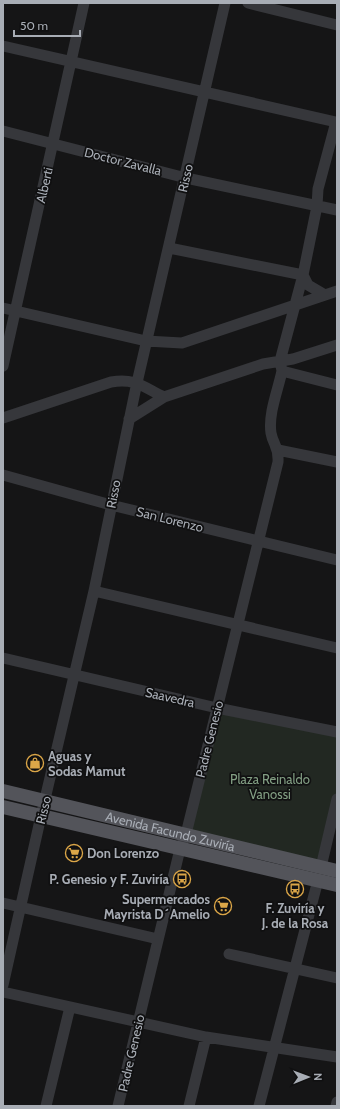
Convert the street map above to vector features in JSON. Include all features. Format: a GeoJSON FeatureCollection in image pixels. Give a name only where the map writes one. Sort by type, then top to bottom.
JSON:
{"type":"FeatureCollection","features":[{"type":"Feature","properties":{"kind":"main road","name":"Avenida Facundo Zuviría"},"geometry":{"type":"LineString","coordinates":[[3,791],[186,834],[319,874],[337,885]]}},
{"type":"Feature","properties":{"kind":"main road","name":"Avenida Facundo Zuviría"},"geometry":{"type":"LineString","coordinates":[[3,807],[180,849],[319,874],[337,871]]}},
{"type":"Feature","properties":{"kind":"street","name":"Alberti"},"geometry":{"type":"LineString","coordinates":[[3,366],[54,144],[84,3]]}},
{"type":"Feature","properties":{"kind":"street","name":"Risso"},"geometry":{"type":"LineString","coordinates":[[3,985],[94,591],[128,419],[186,178],[225,3]]}},
{"type":"Feature","properties":{"kind":"street"},"geometry":{"type":"LineString","coordinates":[[248,3],[337,25]]}},
{"type":"Feature","properties":{"kind":"street"},"geometry":{"type":"LineString","coordinates":[[3,46],[336,122]]}},
{"type":"Feature","properties":{"kind":"street","name":"Padre Genesio"},"geometry":{"type":"LineString","coordinates":[[118,1106],[180,849],[186,834],[278,462],[278,450],[271,433],[271,421],[281,366],[303,275],[317,206],[318,189],[336,122]]}},
{"type":"Feature","properties":{"kind":"street","name":"Doctor Zavalla"},"geometry":{"type":"LineString","coordinates":[[3,131],[186,178],[337,210]]}},
{"type":"Feature","properties":{"kind":"street"},"geometry":{"type":"LineString","coordinates":[[169,248],[303,275],[308,285],[325,295]]}},
{"type":"Feature","properties":{"kind":"street"},"geometry":{"type":"LineString","coordinates":[[3,308],[146,341],[182,343],[337,291]]}},
{"type":"Feature","properties":{"kind":"street"},"geometry":{"type":"LineString","coordinates":[[281,366],[293,359],[337,345]]}},
{"type":"Feature","properties":{"kind":"street"},"geometry":{"type":"LineString","coordinates":[[128,419],[164,398],[263,364],[281,366],[337,385]]}},
{"type":"Feature","properties":{"kind":"street"},"geometry":{"type":"LineString","coordinates":[[3,418],[111,382],[122,380],[137,382],[164,398]]}},
{"type":"Feature","properties":{"kind":"street"},"geometry":{"type":"LineString","coordinates":[[278,450],[337,462]]}},
{"type":"Feature","properties":{"kind":"street","name":"San Lorenzo"},"geometry":{"type":"LineString","coordinates":[[3,476],[111,505],[337,560]]}},
{"type":"Feature","properties":{"kind":"street"},"geometry":{"type":"LineString","coordinates":[[94,591],[337,648]]}},
{"type":"Feature","properties":{"kind":"street","name":"Saavedra"},"geometry":{"type":"LineString","coordinates":[[3,658],[217,708],[337,732]]}},
{"type":"Feature","properties":{"kind":"street"},"geometry":{"type":"LineString","coordinates":[[259,1106],[273,1048],[296,969],[337,799]]}},
{"type":"Feature","properties":{"kind":"street"},"geometry":{"type":"LineString","coordinates":[[3,903],[158,939]]}},
{"type":"Feature","properties":{"kind":"street"},"geometry":{"type":"LineString","coordinates":[[230,954],[337,978]]}},
{"type":"Feature","properties":{"kind":"street"},"geometry":{"type":"LineString","coordinates":[[3,992],[206,1037],[337,1057]]}},
{"type":"Feature","properties":{"kind":"street"},"geometry":{"type":"LineString","coordinates":[[46,1106],[70,1007]]}},
{"type":"Feature","properties":{"kind":"street"},"geometry":{"type":"LineString","coordinates":[[189,1106],[206,1037]]}},
{"type":"Feature","properties":{"kind":"street"},"geometry":{"type":"LineString","coordinates":[[336,1106],[337,1102]]}},
{"type":"Feature","properties":{"kind":"green space","name":"Plaza Reinaldo Vanossi"},"geometry":{"type":"Polygon","coordinates":[[[218,709],[337,734],[337,791],[319,865],[187,834],[218,709]]]}},
{"type":"Feature","properties":{"kind":"place","name":"Aguas y Sodas Mamut"},"geometry":{"type":"Point","coordinates":[35,763]}},
{"type":"Feature","properties":{"kind":"place","name":"Don Lorenzo"},"geometry":{"type":"Point","coordinates":[74,853]}},
{"type":"Feature","properties":{"kind":"place","name":"P. Genesio y F. Zuviría"},"geometry":{"type":"Point","coordinates":[182,879]}},
{"type":"Feature","properties":{"kind":"place","name":"F. Zuviría y J. de la Rosa"},"geometry":{"type":"Point","coordinates":[295,889]}},
{"type":"Feature","properties":{"kind":"place","name":"Supermercados Mayrista D´Amelio"},"geometry":{"type":"Point","coordinates":[223,906]}}]}
